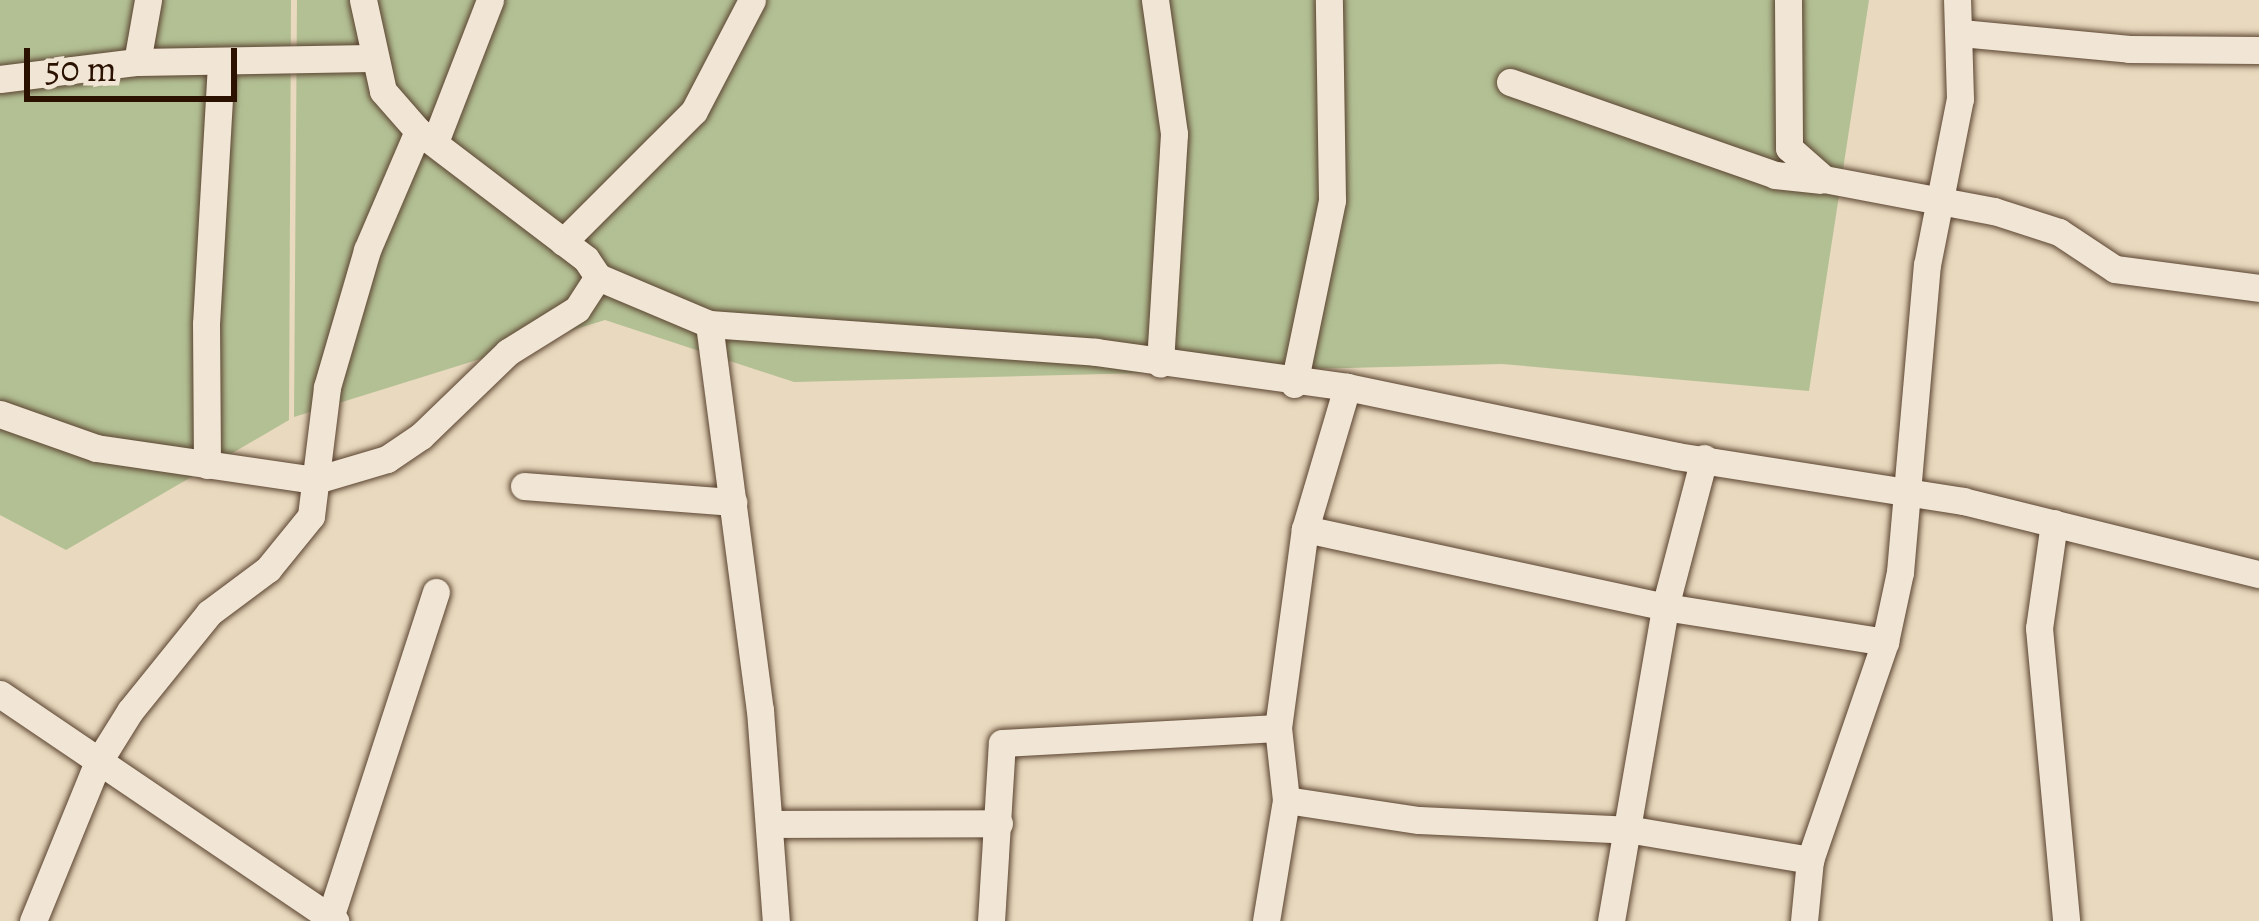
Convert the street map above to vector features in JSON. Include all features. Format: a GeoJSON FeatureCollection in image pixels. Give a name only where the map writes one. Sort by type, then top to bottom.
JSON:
{"type":"FeatureCollection","features":[{"type":"Feature","properties":{"kind":"street"},"geometry":{"type":"LineString","coordinates":[[137,62],[148,0]]}},
{"type":"Feature","properties":{"kind":"street"},"geometry":{"type":"LineString","coordinates":[[362,0],[371,58],[383,91],[426,136],[563,242],[598,277],[709,324],[1096,352],[1294,384],[1347,387],[1703,458],[1910,491],[2259,574]]}},
{"type":"Feature","properties":{"kind":"street"},"geometry":{"type":"LineString","coordinates":[[33,921],[98,764],[198,626],[268,569],[311,516],[327,387],[367,250],[490,0]]}},
{"type":"Feature","properties":{"kind":"street"},"geometry":{"type":"LineString","coordinates":[[563,242],[694,112],[752,0]]}},
{"type":"Feature","properties":{"kind":"street"},"geometry":{"type":"LineString","coordinates":[[1155,0],[1174,134],[1160,364]]}},
{"type":"Feature","properties":{"kind":"street"},"geometry":{"type":"LineString","coordinates":[[1294,384],[1332,200],[1329,0]]}},
{"type":"Feature","properties":{"kind":"street"},"geometry":{"type":"LineString","coordinates":[[1775,175],[1789,148],[1788,0]]}},
{"type":"Feature","properties":{"kind":"street"},"geometry":{"type":"LineString","coordinates":[[1804,921],[1810,860],[1885,642],[1910,491],[1937,198],[1960,99],[1958,0]]}},
{"type":"Feature","properties":{"kind":"street"},"geometry":{"type":"LineString","coordinates":[[1961,33],[2129,49],[2259,50]]}},
{"type":"Feature","properties":{"kind":"street"},"geometry":{"type":"LineString","coordinates":[[0,79],[137,62],[221,66],[305,55],[371,58]]}},
{"type":"Feature","properties":{"kind":"street"},"geometry":{"type":"LineString","coordinates":[[207,465],[206,324],[221,66]]}},
{"type":"Feature","properties":{"kind":"street"},"geometry":{"type":"LineString","coordinates":[[1510,82],[1775,175],[1937,198],[2059,232],[2115,269],[2259,288]]}},
{"type":"Feature","properties":{"kind":"street"},"geometry":{"type":"LineString","coordinates":[[1789,148],[1824,179]]}},
{"type":"Feature","properties":{"kind":"street"},"geometry":{"type":"LineString","coordinates":[[0,414],[96,448],[316,480],[388,459],[421,436],[508,352],[578,309],[598,277]]}},
{"type":"Feature","properties":{"kind":"street"},"geometry":{"type":"LineString","coordinates":[[709,324],[733,502],[776,921]]}},
{"type":"Feature","properties":{"kind":"street"},"geometry":{"type":"LineString","coordinates":[[1266,921],[1286,800],[1278,728],[1305,529],[1347,387]]}},
{"type":"Feature","properties":{"kind":"street"},"geometry":{"type":"LineString","coordinates":[[1611,921],[1633,830],[1665,607],[1703,458]]}},
{"type":"Feature","properties":{"kind":"street"},"geometry":{"type":"LineString","coordinates":[[524,486],[733,502]]}},
{"type":"Feature","properties":{"kind":"street"},"geometry":{"type":"LineString","coordinates":[[2054,523],[2039,628],[2066,921]]}},
{"type":"Feature","properties":{"kind":"street"},"geometry":{"type":"LineString","coordinates":[[1305,529],[1665,607],[1885,642]]}},
{"type":"Feature","properties":{"kind":"street"},"geometry":{"type":"LineString","coordinates":[[0,694],[332,920],[436,592]]}},
{"type":"Feature","properties":{"kind":"street"},"geometry":{"type":"LineString","coordinates":[[991,921],[1001,743],[1278,728]]}},
{"type":"Feature","properties":{"kind":"street"},"geometry":{"type":"LineString","coordinates":[[1286,800],[1419,820],[1633,830],[1810,860]]}},
{"type":"Feature","properties":{"kind":"street"},"geometry":{"type":"LineString","coordinates":[[769,824],[999,823]]}},
{"type":"Feature","properties":{"kind":"green space"},"geometry":{"type":"Polygon","coordinates":[[[0,0],[291,0],[289,420],[66,550],[0,515],[0,0]]]}},
{"type":"Feature","properties":{"kind":"green space"},"geometry":{"type":"Polygon","coordinates":[[[297,0],[1869,0],[1809,391],[1502,364],[794,382],[605,320],[294,417],[297,0]]]}}]}
